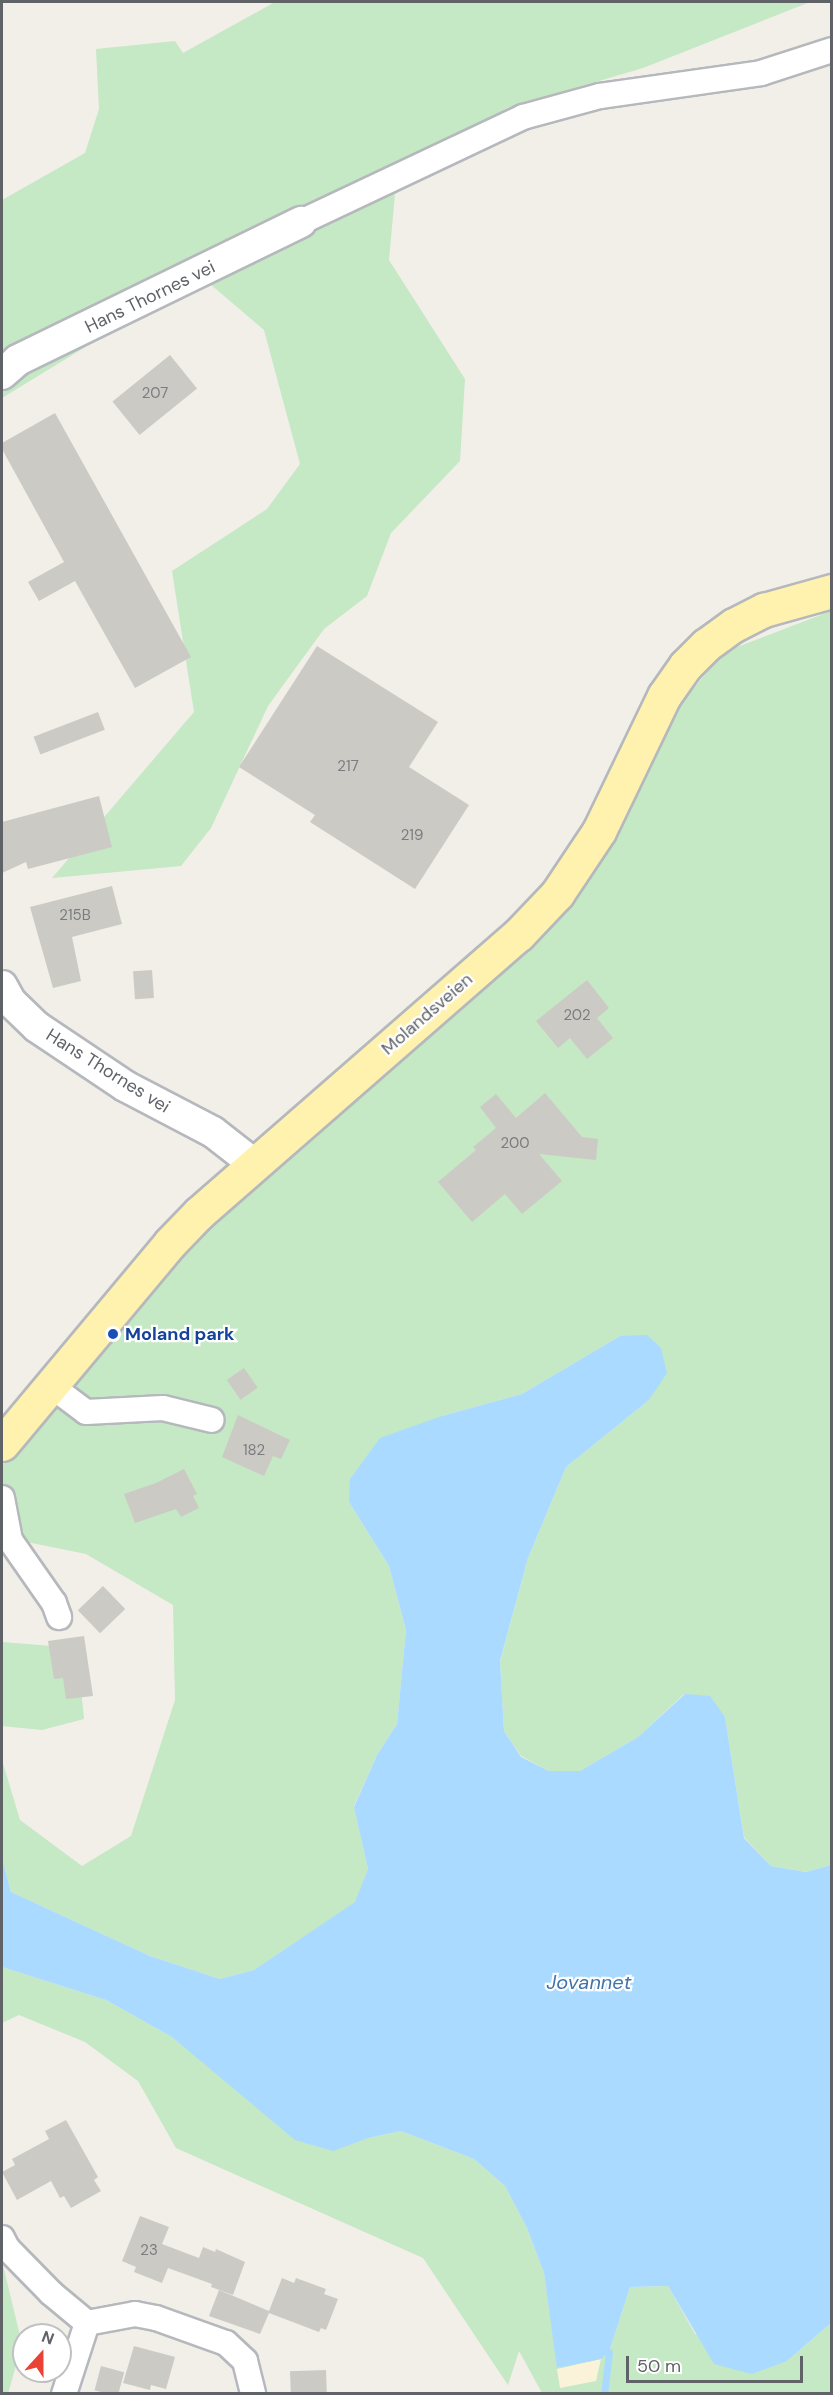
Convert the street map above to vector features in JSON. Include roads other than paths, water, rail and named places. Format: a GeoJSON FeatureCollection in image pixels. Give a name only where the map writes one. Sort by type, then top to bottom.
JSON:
{"type":"FeatureCollection","features":[{"type":"Feature","properties":{"kind":"main road","name":"Molandsveien"},"geometry":{"type":"LineString","coordinates":[[2,1444],[170,1243],[254,1164],[518,935],[557,894],[598,831],[664,696],[686,666],[706,645],[734,625],[764,610],[831,591]]}},
{"type":"Feature","properties":{"kind":"street"},"geometry":{"type":"LineString","coordinates":[[301,222],[523,117],[600,96],[761,73],[831,50]]}},
{"type":"Feature","properties":{"kind":"street","name":"Hans Thornes vei"},"geometry":{"type":"LineString","coordinates":[[2,374],[18,360],[301,222]]}},
{"type":"Feature","properties":{"kind":"street","name":"Hans Thornes vei"},"geometry":{"type":"LineString","coordinates":[[2,986],[11,1002],[37,1027],[125,1086],[213,1132],[254,1164]]}},
{"type":"Feature","properties":{"kind":"street"},"geometry":{"type":"LineString","coordinates":[[50,1385],[86,1412],[163,1408],[212,1420]]}},
{"type":"Feature","properties":{"kind":"street"},"geometry":{"type":"LineString","coordinates":[[2,1498],[10,1540],[54,1604],[60,1617]]}},
{"type":"Feature","properties":{"kind":"street"},"geometry":{"type":"LineString","coordinates":[[2,2238],[7,2248],[51,2293],[87,2323]]}},
{"type":"Feature","properties":{"kind":"street"},"geometry":{"type":"LineString","coordinates":[[87,2323],[135,2314],[156,2318],[226,2343],[245,2361],[253,2394]]}},
{"type":"Feature","properties":{"kind":"street"},"geometry":{"type":"LineString","coordinates":[[64,2394],[87,2323]]}},
{"type":"Feature","properties":{"kind":"water","name":"Jovannet"},"geometry":{"type":"Polygon","coordinates":[[[647,1335],[661,1348],[667,1373],[649,1400],[566,1467],[528,1558],[500,1661],[504,1731],[521,1757],[549,1771],[580,1771],[638,1737],[685,1694],[710,1696],[725,1717],[744,1838],[771,1866],[806,1872],[831,1865],[831,2323],[787,2361],[752,2374],[714,2364],[668,2286],[630,2287],[609,2352],[601,2359],[557,2368],[544,2273],[527,2228],[505,2186],[474,2159],[401,2131],[368,2138],[333,2151],[295,2140],[172,2037],[106,2000],[2,1967],[2,1858],[11,1892],[150,1956],[220,1979],[254,1970],[355,1902],[368,1869],[354,1807],[377,1755],[397,1724],[406,1630],[389,1566],[349,1502],[350,1479],[380,1438],[442,1416],[522,1394],[620,1336],[647,1335]]]}},
{"type":"Feature","properties":{"kind":"waterway"},"geometry":{"type":"LineString","coordinates":[[604,2394],[609,2352]]}},
{"type":"Feature","properties":{"kind":"place","name":"Moland park"},"geometry":{"type":"Point","coordinates":[113,1334]}}]}
